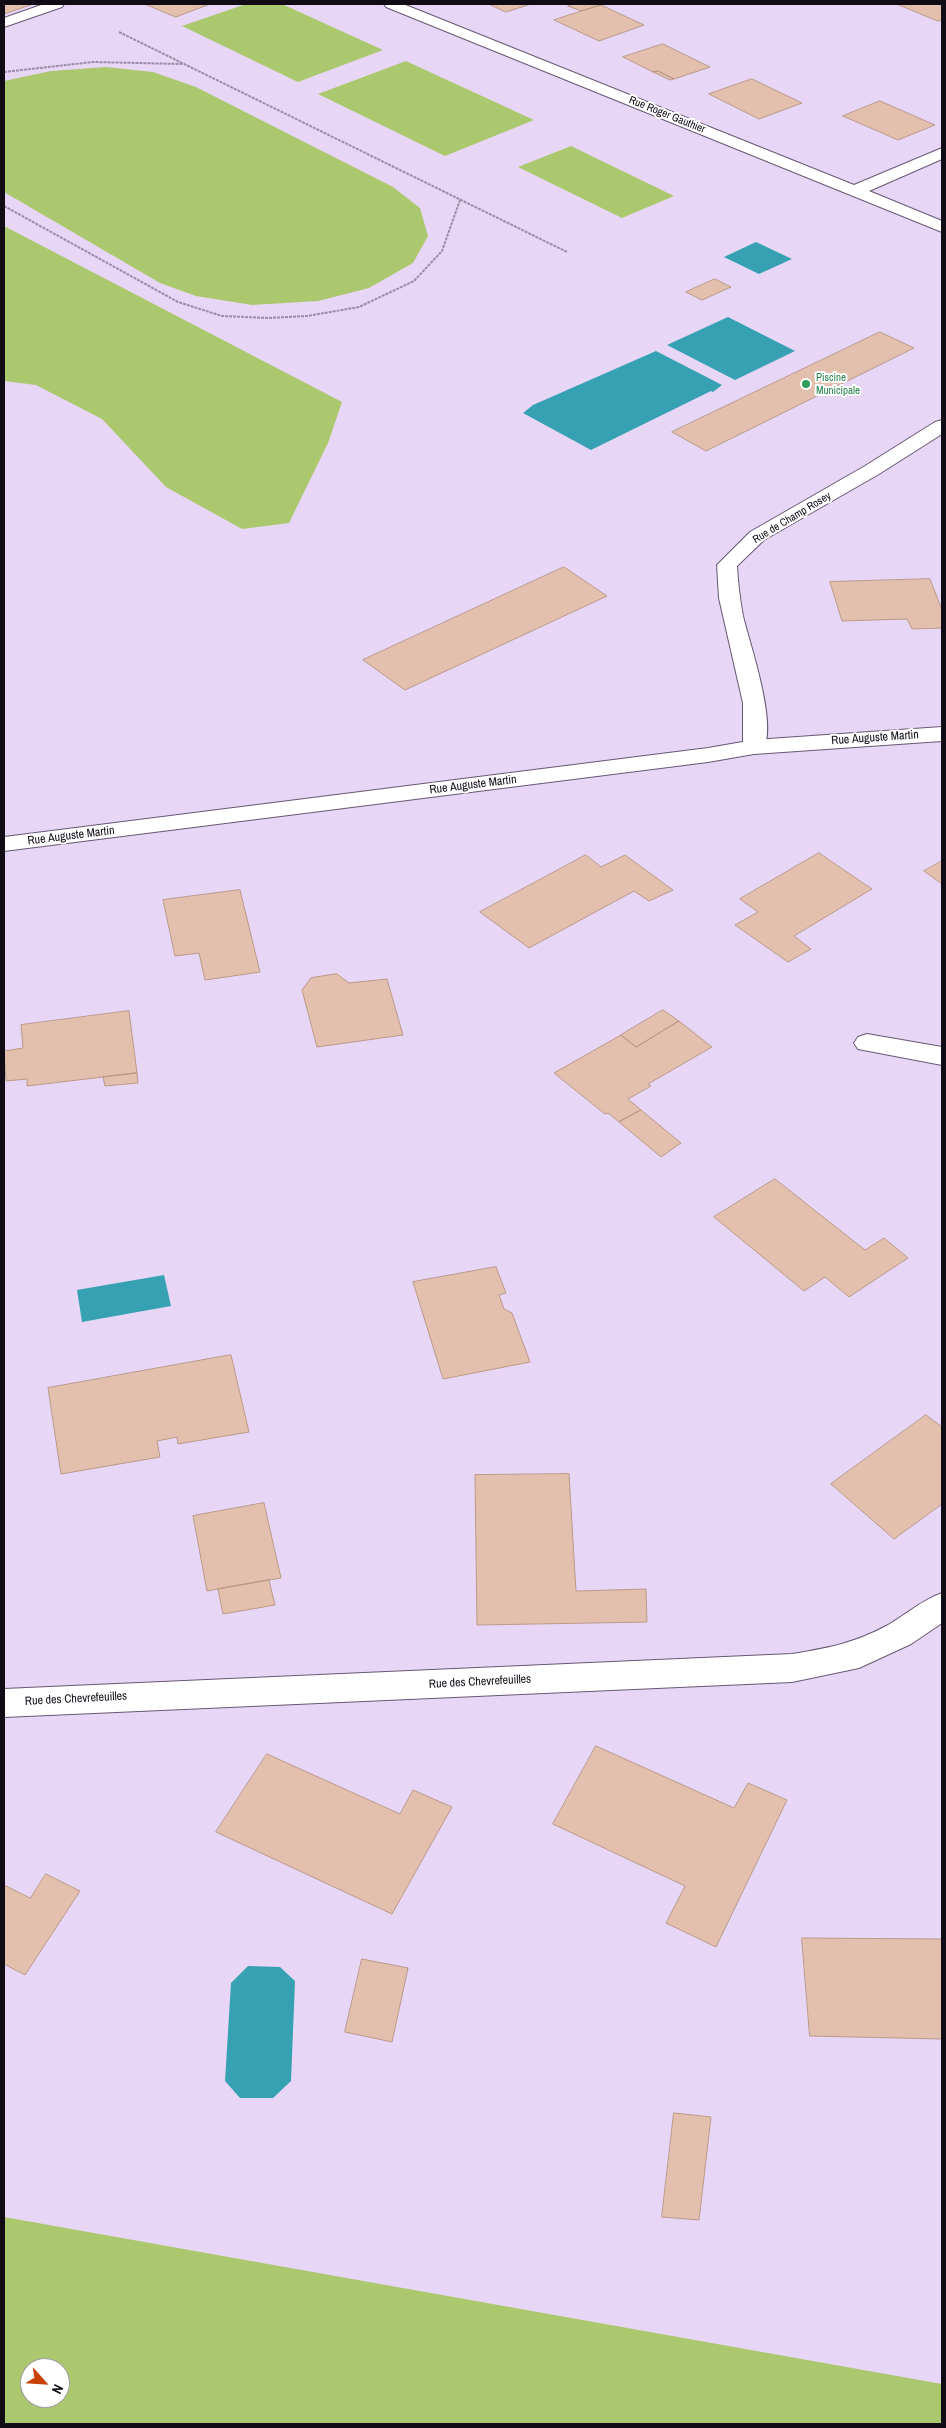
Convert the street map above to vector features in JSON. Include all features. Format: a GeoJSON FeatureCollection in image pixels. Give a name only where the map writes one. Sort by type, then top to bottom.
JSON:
{"type":"FeatureCollection","features":[{"type":"Feature","properties":{"kind":"street"},"geometry":{"type":"LineString","coordinates":[[4,23],[56,4]]}},
{"type":"Feature","properties":{"kind":"street","name":"Rue Roger Gauthier"},"geometry":{"type":"LineString","coordinates":[[391,4],[942,227]]}},
{"type":"Feature","properties":{"kind":"street"},"geometry":{"type":"LineString","coordinates":[[856,191],[942,153]]}},
{"type":"Feature","properties":{"kind":"street","name":"Rue de Champ Rosey"},"geometry":{"type":"LineString","coordinates":[[754,747],[756,726],[753,696],[726,584],[727,565],[757,536],[872,470],[942,426]]}},
{"type":"Feature","properties":{"kind":"street","name":"Rue Auguste Martin"},"geometry":{"type":"LineString","coordinates":[[4,844],[708,755],[754,747],[942,734]]}},
{"type":"Feature","properties":{"kind":"street"},"geometry":{"type":"LineString","coordinates":[[867,1043],[942,1056]]}},
{"type":"Feature","properties":{"kind":"street","name":"Rue des Chevrefeuilles"},"geometry":{"type":"LineString","coordinates":[[4,1703],[792,1668],[848,1658],[900,1634],[942,1606]]}},
{"type":"Feature","properties":{"kind":"path"},"geometry":{"type":"LineString","coordinates":[[119,32],[567,252]]}},
{"type":"Feature","properties":{"kind":"path"},"geometry":{"type":"LineString","coordinates":[[4,72],[52,63],[140,61],[185,64]]}},
{"type":"Feature","properties":{"kind":"path"},"geometry":{"type":"LineString","coordinates":[[4,206],[178,302],[222,316],[268,318],[307,316],[359,307],[414,281],[442,251],[460,200]]}},
{"type":"Feature","properties":{"kind":"green space"},"geometry":{"type":"Polygon","coordinates":[[[246,4],[282,4],[383,50],[298,82],[182,26],[246,4]]]}},
{"type":"Feature","properties":{"kind":"green space"},"geometry":{"type":"Polygon","coordinates":[[[406,61],[534,120],[445,156],[318,94],[406,61]]]}},
{"type":"Feature","properties":{"kind":"green space"},"geometry":{"type":"Polygon","coordinates":[[[106,67],[153,72],[196,87],[393,187],[420,208],[428,236],[413,263],[369,288],[318,301],[252,305],[196,296],[160,283],[4,192],[4,81],[51,71],[106,67]]]}},
{"type":"Feature","properties":{"kind":"green space"},"geometry":{"type":"Polygon","coordinates":[[[571,146],[674,196],[622,218],[518,167],[571,146]]]}},
{"type":"Feature","properties":{"kind":"green space"},"geometry":{"type":"Polygon","coordinates":[[[4,226],[342,402],[328,443],[289,523],[242,529],[166,487],[102,419],[36,385],[4,381],[4,226]]]}},
{"type":"Feature","properties":{"kind":"green space"},"geometry":{"type":"Polygon","coordinates":[[[4,2217],[942,2384],[942,2424],[4,2424],[4,2217]]]}},
{"type":"Feature","properties":{"kind":"water"},"geometry":{"type":"Polygon","coordinates":[[[756,242],[792,259],[759,274],[724,257],[756,242]]]}},
{"type":"Feature","properties":{"kind":"water"},"geometry":{"type":"Polygon","coordinates":[[[728,317],[795,351],[735,380],[667,345],[728,317]]]}},
{"type":"Feature","properties":{"kind":"water"},"geometry":{"type":"Polygon","coordinates":[[[656,351],[722,385],[713,392],[711,391],[591,450],[523,413],[533,405],[656,351]]]}},
{"type":"Feature","properties":{"kind":"water"},"geometry":{"type":"Polygon","coordinates":[[[164,1275],[171,1306],[82,1322],[77,1290],[164,1275]]]}},
{"type":"Feature","properties":{"kind":"water"},"geometry":{"type":"Polygon","coordinates":[[[248,1966],[280,1967],[295,1981],[291,2081],[273,2098],[240,2098],[225,2081],[231,1983],[248,1966]]]}},
{"type":"Feature","properties":{"kind":"building"},"geometry":{"type":"Polygon","coordinates":[[[4,4],[33,4],[4,14],[4,4]]]}},
{"type":"Feature","properties":{"kind":"building"},"geometry":{"type":"Polygon","coordinates":[[[145,4],[210,4],[176,17],[145,4]]]}},
{"type":"Feature","properties":{"kind":"building"},"geometry":{"type":"Polygon","coordinates":[[[489,4],[531,4],[506,12],[489,4]]]}},
{"type":"Feature","properties":{"kind":"building"},"geometry":{"type":"Polygon","coordinates":[[[574,4],[601,5],[581,11],[568,6],[574,4]]]}},
{"type":"Feature","properties":{"kind":"building"},"geometry":{"type":"Polygon","coordinates":[[[897,4],[942,4],[942,20],[938,21],[897,4]]]}},
{"type":"Feature","properties":{"kind":"building"},"geometry":{"type":"Polygon","coordinates":[[[601,5],[644,25],[599,41],[554,20],[601,5]]]}},
{"type":"Feature","properties":{"kind":"building"},"geometry":{"type":"Polygon","coordinates":[[[663,44],[710,67],[674,79],[658,71],[653,72],[623,57],[663,44]]]}},
{"type":"Feature","properties":{"kind":"building"},"geometry":{"type":"Polygon","coordinates":[[[658,71],[674,79],[670,80],[653,72],[658,71]]]}},
{"type":"Feature","properties":{"kind":"building"},"geometry":{"type":"Polygon","coordinates":[[[752,79],[802,103],[759,119],[709,94],[752,79]]]}},
{"type":"Feature","properties":{"kind":"building"},"geometry":{"type":"Polygon","coordinates":[[[880,101],[935,125],[898,140],[843,116],[880,101]]]}},
{"type":"Feature","properties":{"kind":"building"},"geometry":{"type":"Polygon","coordinates":[[[715,279],[731,287],[702,300],[686,292],[715,279]]]}},
{"type":"Feature","properties":{"kind":"building","name":"Piscine Municipale"},"geometry":{"type":"Polygon","coordinates":[[[880,332],[914,348],[706,451],[672,432],[880,332]]]}},
{"type":"Feature","properties":{"kind":"building"},"geometry":{"type":"Polygon","coordinates":[[[564,567],[607,596],[405,690],[363,660],[564,567]]]}},
{"type":"Feature","properties":{"kind":"building"},"geometry":{"type":"Polygon","coordinates":[[[930,579],[942,610],[942,628],[912,629],[907,619],[842,621],[830,582],[930,579]]]}},
{"type":"Feature","properties":{"kind":"building"},"geometry":{"type":"Polygon","coordinates":[[[819,853],[872,889],[794,936],[811,949],[788,962],[735,925],[758,912],[740,899],[819,853]]]}},
{"type":"Feature","properties":{"kind":"building"},"geometry":{"type":"Polygon","coordinates":[[[586,855],[601,867],[625,855],[673,890],[649,901],[634,891],[529,948],[480,912],[586,855]]]}},
{"type":"Feature","properties":{"kind":"building"},"geometry":{"type":"Polygon","coordinates":[[[942,861],[942,884],[924,871],[942,861]]]}},
{"type":"Feature","properties":{"kind":"building"},"geometry":{"type":"Polygon","coordinates":[[[240,890],[260,972],[205,980],[199,953],[175,956],[163,900],[240,890]]]}},
{"type":"Feature","properties":{"kind":"building"},"geometry":{"type":"Polygon","coordinates":[[[337,974],[349,983],[387,979],[403,1035],[317,1047],[302,990],[311,978],[337,974]]]}},
{"type":"Feature","properties":{"kind":"building"},"geometry":{"type":"Polygon","coordinates":[[[663,1010],[679,1021],[636,1047],[621,1035],[663,1010]]]}},
{"type":"Feature","properties":{"kind":"building"},"geometry":{"type":"Polygon","coordinates":[[[129,1011],[137,1073],[27,1086],[27,1079],[6,1081],[4,1051],[23,1048],[21,1025],[129,1011]]]}},
{"type":"Feature","properties":{"kind":"building"},"geometry":{"type":"Polygon","coordinates":[[[679,1021],[712,1047],[648,1084],[651,1086],[628,1099],[641,1110],[619,1122],[608,1113],[605,1114],[554,1073],[621,1035],[636,1047],[679,1021]]]}},
{"type":"Feature","properties":{"kind":"building"},"geometry":{"type":"Polygon","coordinates":[[[137,1073],[138,1083],[105,1086],[103,1077],[137,1073]]]}},
{"type":"Feature","properties":{"kind":"building"},"geometry":{"type":"Polygon","coordinates":[[[641,1110],[681,1143],[661,1157],[619,1122],[641,1110]]]}},
{"type":"Feature","properties":{"kind":"building"},"geometry":{"type":"Polygon","coordinates":[[[775,1179],[865,1250],[884,1238],[908,1258],[849,1297],[825,1277],[804,1291],[714,1217],[775,1179]]]}},
{"type":"Feature","properties":{"kind":"building"},"geometry":{"type":"Polygon","coordinates":[[[496,1267],[506,1293],[499,1295],[504,1309],[512,1313],[530,1362],[443,1379],[413,1282],[496,1267]]]}},
{"type":"Feature","properties":{"kind":"building"},"geometry":{"type":"Polygon","coordinates":[[[231,1355],[249,1432],[178,1444],[177,1437],[157,1441],[160,1457],[61,1474],[48,1388],[231,1355]]]}},
{"type":"Feature","properties":{"kind":"building"},"geometry":{"type":"Polygon","coordinates":[[[926,1415],[942,1427],[942,1504],[894,1539],[831,1484],[926,1415]]]}},
{"type":"Feature","properties":{"kind":"building"},"geometry":{"type":"Polygon","coordinates":[[[569,1474],[576,1591],[646,1589],[647,1622],[477,1625],[475,1475],[569,1474]]]}},
{"type":"Feature","properties":{"kind":"building"},"geometry":{"type":"Polygon","coordinates":[[[264,1503],[281,1578],[207,1591],[193,1516],[264,1503]]]}},
{"type":"Feature","properties":{"kind":"building"},"geometry":{"type":"Polygon","coordinates":[[[269,1580],[275,1605],[223,1614],[218,1589],[269,1580]]]}},
{"type":"Feature","properties":{"kind":"building"},"geometry":{"type":"Polygon","coordinates":[[[596,1746],[734,1808],[748,1783],[787,1800],[716,1947],[666,1923],[685,1886],[553,1824],[596,1746]]]}},
{"type":"Feature","properties":{"kind":"building"},"geometry":{"type":"Polygon","coordinates":[[[267,1754],[400,1814],[413,1790],[452,1807],[392,1914],[216,1832],[267,1754]]]}},
{"type":"Feature","properties":{"kind":"building"},"geometry":{"type":"Polygon","coordinates":[[[46,1874],[80,1891],[25,1975],[4,1964],[4,1885],[30,1898],[46,1874]]]}},
{"type":"Feature","properties":{"kind":"building"},"geometry":{"type":"Polygon","coordinates":[[[802,1938],[942,1939],[942,2039],[810,2036],[802,1938]]]}},
{"type":"Feature","properties":{"kind":"building"},"geometry":{"type":"Polygon","coordinates":[[[362,1959],[408,1968],[392,2042],[345,2032],[362,1959]]]}},
{"type":"Feature","properties":{"kind":"building"},"geometry":{"type":"Polygon","coordinates":[[[674,2113],[711,2117],[699,2220],[662,2217],[674,2113]]]}},
{"type":"Feature","properties":{"kind":"place","name":"Piscine Municipale"},"geometry":{"type":"Point","coordinates":[806,384]}}]}
